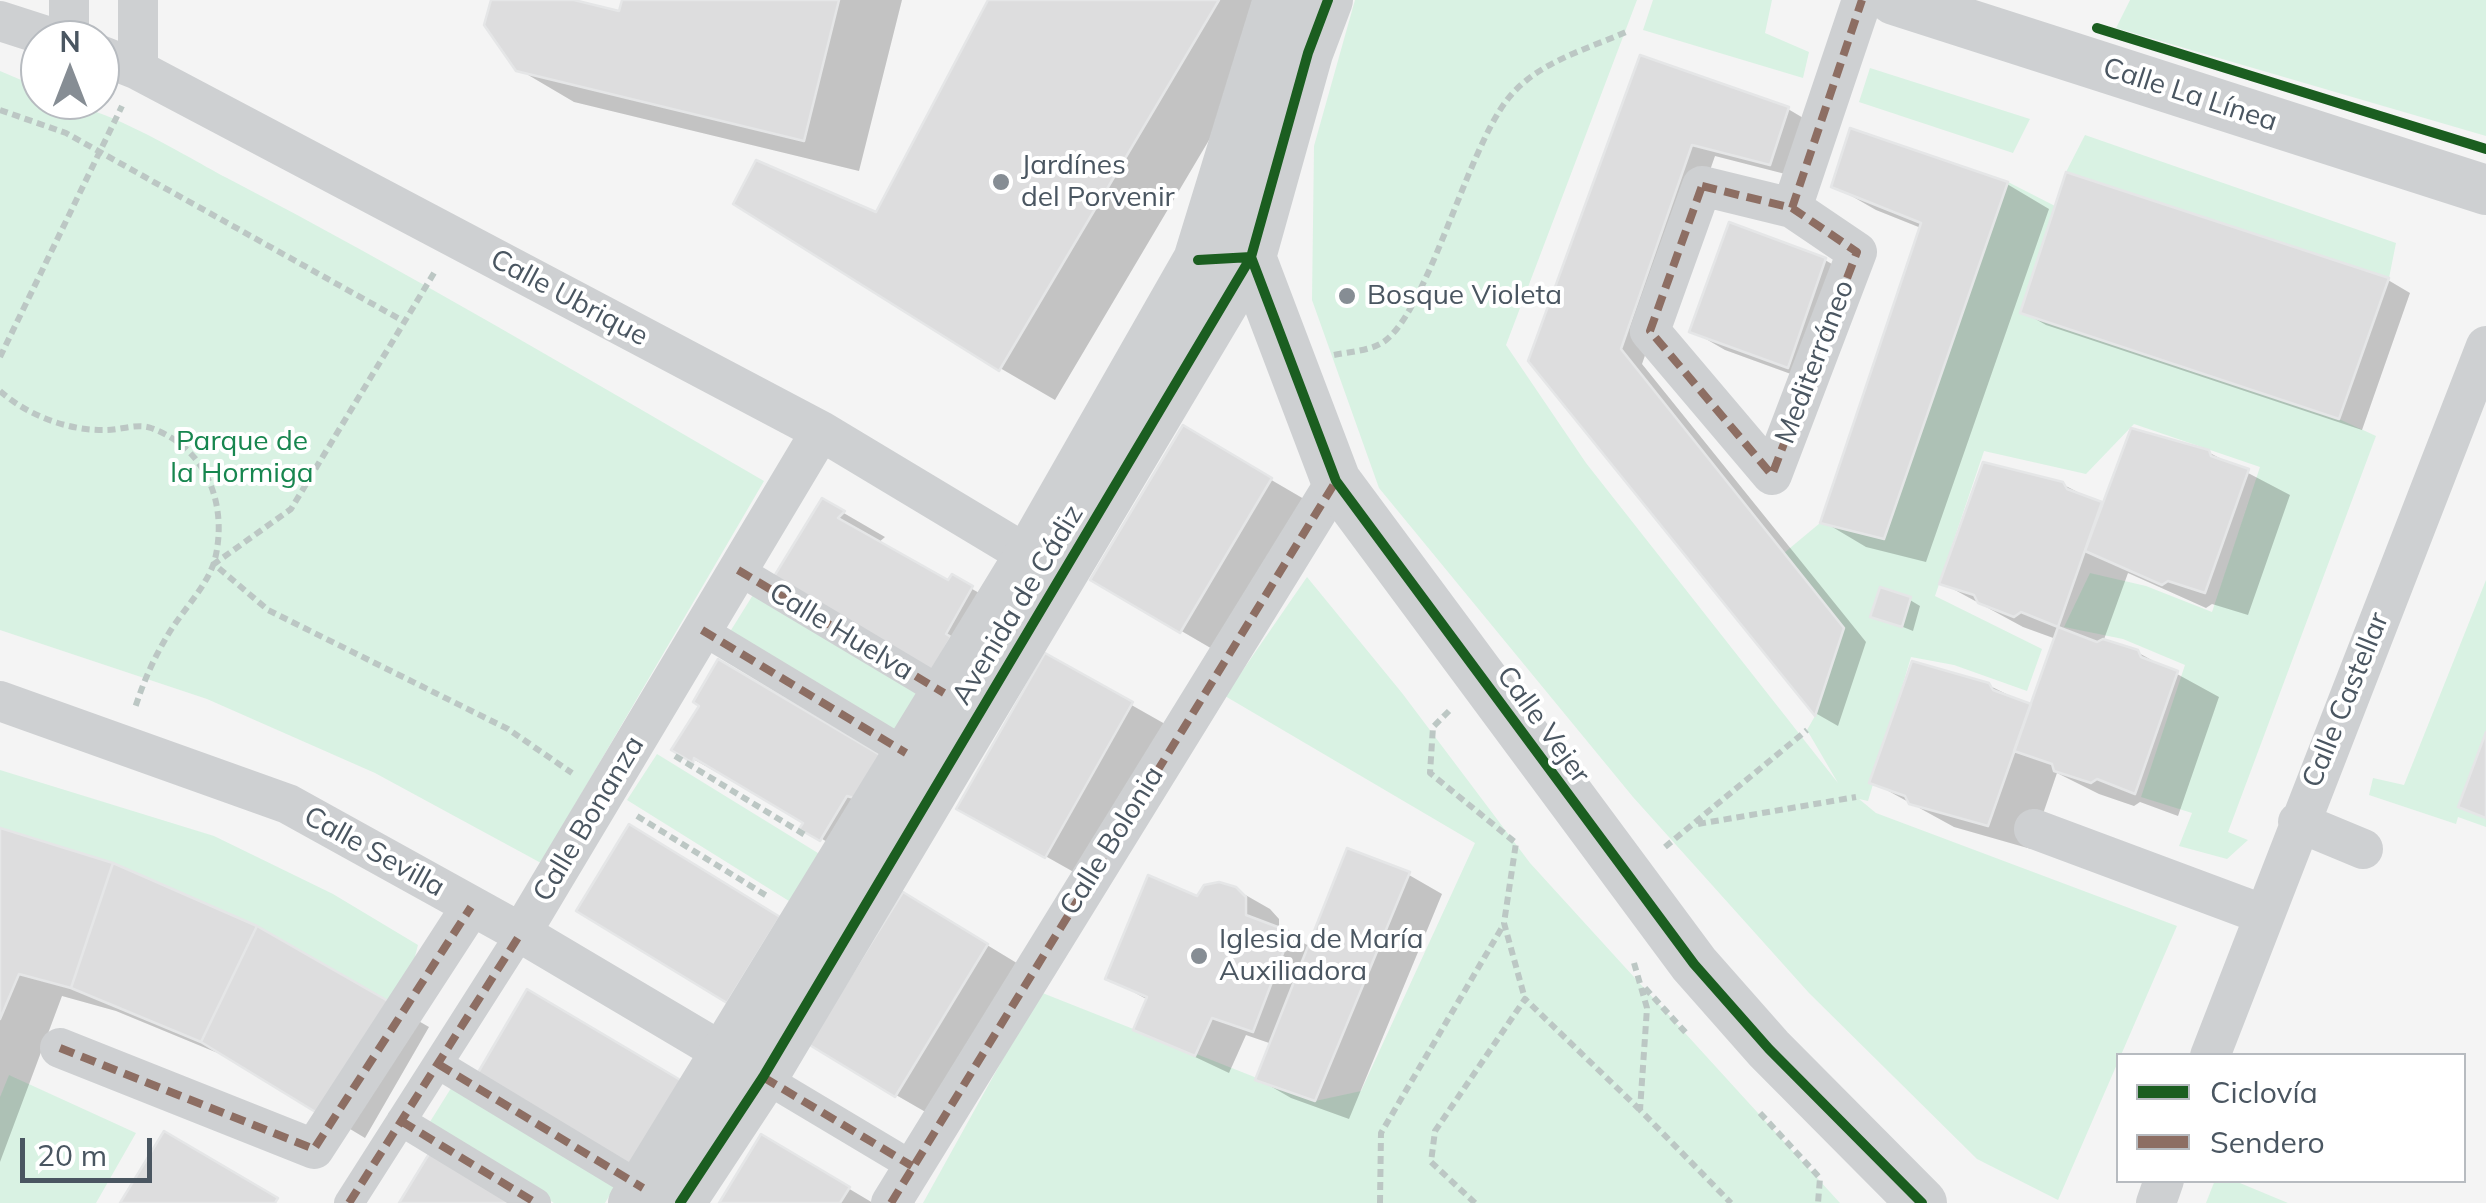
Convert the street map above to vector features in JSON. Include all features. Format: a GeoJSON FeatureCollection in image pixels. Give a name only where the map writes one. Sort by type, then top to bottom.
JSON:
{"type":"FeatureCollection","features":[{"type":"Feature","properties":{"kind":"street"},"geometry":{"type":"LineString","coordinates":[[138,0],[138,70]]}},
{"type":"Feature","properties":{"kind":"street","name":"Avenida de Cádiz"},"geometry":{"type":"LineString","coordinates":[[743,1065],[804,920],[1029,556],[1198,260],[1278,0]]}},
{"type":"Feature","properties":{"kind":"street","name":"Avenida de Cádiz"},"geometry":{"type":"LineString","coordinates":[[652,1198],[743,1065],[1251,257],[1308,54],[1328,0]]}},
{"type":"Feature","properties":{"kind":"street"},"geometry":{"type":"LineString","coordinates":[[1792,208],[1862,0]]}},
{"type":"Feature","properties":{"kind":"street","name":"Calle La Línea"},"geometry":{"type":"LineString","coordinates":[[1894,0],[2486,190]]}},
{"type":"Feature","properties":{"kind":"street","name":"Calle Ubrique"},"geometry":{"type":"LineString","coordinates":[[120,63],[822,431],[1029,556]]}},
{"type":"Feature","properties":{"kind":"street","name":"Calle Vejer"},"geometry":{"type":"LineString","coordinates":[[1231,156],[1230,200],[1336,480],[1622,872],[1768,1049],[1922,1203]]}},
{"type":"Feature","properties":{"kind":"street","name":"Mediterráneo"},"geometry":{"type":"LineString","coordinates":[[1702,186],[1792,208],[1857,252],[1772,475],[1650,331],[1702,186]]}},
{"type":"Feature","properties":{"kind":"street"},"geometry":{"type":"LineString","coordinates":[[1198,260],[1251,257]]}},
{"type":"Feature","properties":{"kind":"street","name":"Calle Castellar"},"geometry":{"type":"LineString","coordinates":[[2211,1053],[2486,346]]}},
{"type":"Feature","properties":{"kind":"street","name":"Calle Bonanza"},"geometry":{"type":"LineString","coordinates":[[349,1203],[522,933],[822,431]]}},
{"type":"Feature","properties":{"kind":"street","name":"Calle Bolonia"},"geometry":{"type":"LineString","coordinates":[[890,1203],[1336,480]]}},
{"type":"Feature","properties":{"kind":"street","name":"Calle Huelva"},"geometry":{"type":"LineString","coordinates":[[738,570],[944,694]]}},
{"type":"Feature","properties":{"kind":"street"},"geometry":{"type":"LineString","coordinates":[[702,630],[906,753]]}},
{"type":"Feature","properties":{"kind":"street","name":"Calle Sevilla"},"geometry":{"type":"LineString","coordinates":[[0,702],[124,742],[288,804],[522,933],[743,1065]]}},
{"type":"Feature","properties":{"kind":"street"},"geometry":{"type":"LineString","coordinates":[[2298,822],[2362,849]]}},
{"type":"Feature","properties":{"kind":"street"},"geometry":{"type":"LineString","coordinates":[[2034,829],[2262,914]]}},
{"type":"Feature","properties":{"kind":"street"},"geometry":{"type":"LineString","coordinates":[[60,1048],[314,1149],[471,907]]}},
{"type":"Feature","properties":{"kind":"street"},"geometry":{"type":"LineString","coordinates":[[438,1064],[652,1198]]}},
{"type":"Feature","properties":{"kind":"street"},"geometry":{"type":"LineString","coordinates":[[743,1065],[912,1166]]}},
{"type":"Feature","properties":{"kind":"street"},"geometry":{"type":"LineString","coordinates":[[401,1121],[536,1203]]}},
{"type":"Feature","properties":{"kind":"path"},"geometry":{"type":"LineString","coordinates":[[1293,364],[1382,344],[1417,299],[1478,146],[1508,98],[1542,68],[1626,32]]}},
{"type":"Feature","properties":{"kind":"path"},"geometry":{"type":"LineString","coordinates":[[0,356],[102,152],[138,70]]}},
{"type":"Feature","properties":{"kind":"path"},"geometry":{"type":"LineString","coordinates":[[0,110],[66,133],[404,322]]}},
{"type":"Feature","properties":{"kind":"path"},"geometry":{"type":"LineString","coordinates":[[214,564],[291,509],[456,238]]}},
{"type":"Feature","properties":{"kind":"path"},"geometry":{"type":"LineString","coordinates":[[0,391],[20,409],[61,423],[102,430],[149,427],[199,458],[214,491],[220,526],[214,564],[151,666],[124,742]]}},
{"type":"Feature","properties":{"kind":"path"},"geometry":{"type":"LineString","coordinates":[[214,564],[268,610],[508,729],[603,795],[804,920]]}},
{"type":"Feature","properties":{"kind":"path"},"geometry":{"type":"LineString","coordinates":[[1380,1203],[1381,1133],[1504,922],[1516,844],[1430,773],[1433,728],[1482,680]]}},
{"type":"Feature","properties":{"kind":"path"},"geometry":{"type":"LineString","coordinates":[[1622,872],[1696,824],[1807,730]]}},
{"type":"Feature","properties":{"kind":"path"},"geometry":{"type":"LineString","coordinates":[[640,734],[842,858]]}},
{"type":"Feature","properties":{"kind":"path"},"geometry":{"type":"LineString","coordinates":[[1696,824],[1856,797]]}},
{"type":"Feature","properties":{"kind":"path"},"geometry":{"type":"LineString","coordinates":[[1504,922],[1525,999],[1731,1203]]}},
{"type":"Feature","properties":{"kind":"path"},"geometry":{"type":"LineString","coordinates":[[1633,957],[1647,1008],[1640,1110]]}},
{"type":"Feature","properties":{"kind":"path"},"geometry":{"type":"LineString","coordinates":[[1474,1203],[1431,1162],[1434,1131],[1525,999]]}},
{"type":"Feature","properties":{"kind":"green space"},"geometry":{"type":"Polygon","coordinates":[[[1355,0],[1637,0],[1506,345],[1586,463],[1838,783],[1807,730],[1815,716],[1784,553],[1820,523],[1884,538],[2008,182],[2055,206],[2021,313],[2339,419],[2376,436],[2228,832],[2248,840],[2227,859],[2179,846],[2192,813],[2141,797],[2185,665],[2123,639],[2064,627],[2090,573],[2146,586],[2212,612],[2260,467],[2134,424],[2086,474],[1984,451],[1935,596],[2042,649],[2027,691],[1954,665],[1911,657],[1868,801],[1859,799],[1876,813],[2177,926],[2122,1053],[2116,1053],[2116,1066],[2058,1200],[1977,1159],[1809,993],[1633,797],[1379,488],[1312,300],[1314,146],[1355,0]]]}},
{"type":"Feature","properties":{"kind":"green space"},"geometry":{"type":"Polygon","coordinates":[[[1653,0],[1772,0],[1765,33],[1809,52],[1803,78],[1643,30],[1653,0]]]}},
{"type":"Feature","properties":{"kind":"green space"},"geometry":{"type":"Polygon","coordinates":[[[2130,0],[2486,0],[2486,136],[2116,28],[2130,0]]]}},
{"type":"Feature","properties":{"kind":"green space"},"geometry":{"type":"Polygon","coordinates":[[[1870,68],[2030,119],[2013,153],[1859,102],[1870,68]]]}},
{"type":"Feature","properties":{"kind":"green space","name":"Parque de la Hormiga"},"geometry":{"type":"Polygon","coordinates":[[[0,71],[20,80],[20,120],[115,120],[160,141],[430,288],[764,481],[541,863],[375,773],[207,699],[0,630],[0,71]]]}},
{"type":"Feature","properties":{"kind":"green space"},"geometry":{"type":"Polygon","coordinates":[[[2085,135],[2396,243],[2389,278],[2066,172],[2085,135]]]}},
{"type":"Feature","properties":{"kind":"green space"},"geometry":{"type":"Polygon","coordinates":[[[1307,577],[1402,693],[1530,863],[1840,1203],[923,1203],[1040,992],[1315,1101],[1361,1091],[1475,843],[1225,696],[1307,577]]]}},
{"type":"Feature","properties":{"kind":"green space"},"geometry":{"type":"Polygon","coordinates":[[[2486,580],[2486,827],[2458,817],[2456,824],[2369,795],[2373,778],[2404,785],[2486,580]]]}},
{"type":"Feature","properties":{"kind":"green space"},"geometry":{"type":"Polygon","coordinates":[[[756,590],[928,692],[897,739],[728,635],[756,590]]]}},
{"type":"Feature","properties":{"kind":"green space"},"geometry":{"type":"Polygon","coordinates":[[[657,754],[826,858],[797,906],[627,800],[657,754]]]}},
{"type":"Feature","properties":{"kind":"green space"},"geometry":{"type":"Polygon","coordinates":[[[0,770],[214,836],[333,894],[418,945],[413,964],[388,1001],[257,926],[114,863],[0,828],[0,770]]]}},
{"type":"Feature","properties":{"kind":"green space"},"geometry":{"type":"Polygon","coordinates":[[[9,1075],[136,1133],[96,1203],[0,1203],[0,1097],[9,1075]]]}},
{"type":"Feature","properties":{"kind":"green space"},"geometry":{"type":"Polygon","coordinates":[[[453,1085],[617,1183],[605,1203],[554,1203],[428,1125],[453,1085]]]}},
{"type":"Feature","properties":{"kind":"green space"},"geometry":{"type":"Polygon","coordinates":[[[2214,1183],[2240,1183],[2288,1203],[2206,1203],[2214,1183]]]}},
{"type":"Feature","properties":{"kind":"building"},"geometry":{"type":"Polygon","coordinates":[[[491,0],[574,0],[619,11],[622,0],[839,0],[804,141],[516,71],[484,25],[491,0]]]}},
{"type":"Feature","properties":{"kind":"building","name":"Jardínes del Porvenir"},"geometry":{"type":"Polygon","coordinates":[[[988,0],[1219,0],[999,371],[733,204],[756,160],[876,212],[988,0]]]}},
{"type":"Feature","properties":{"kind":"building"},"geometry":{"type":"Polygon","coordinates":[[[1640,55],[1789,107],[1770,165],[1692,145],[1621,349],[1844,628],[1815,716],[1528,361],[1640,55]]]}},
{"type":"Feature","properties":{"kind":"building"},"geometry":{"type":"Polygon","coordinates":[[[1850,128],[2008,182],[1884,539],[1820,523],[1921,223],[1831,187],[1850,128]]]}},
{"type":"Feature","properties":{"kind":"building"},"geometry":{"type":"Polygon","coordinates":[[[2066,172],[2389,278],[2339,419],[2020,313],[2066,172]]]}},
{"type":"Feature","properties":{"kind":"building"},"geometry":{"type":"Polygon","coordinates":[[[1729,222],[1826,258],[1788,368],[1689,332],[1729,222]]]}},
{"type":"Feature","properties":{"kind":"building"},"geometry":{"type":"Polygon","coordinates":[[[1183,425],[1272,478],[1180,633],[1090,580],[1183,425]]]}},
{"type":"Feature","properties":{"kind":"building"},"geometry":{"type":"Polygon","coordinates":[[[2131,428],[2209,450],[2211,456],[2249,469],[2205,593],[2168,581],[2162,585],[2085,551],[2131,428]]]}},
{"type":"Feature","properties":{"kind":"building"},"geometry":{"type":"Polygon","coordinates":[[[1983,462],[2063,482],[2067,489],[2102,502],[2058,627],[2021,612],[2014,617],[1978,603],[1974,595],[1939,584],[1983,462]]]}},
{"type":"Feature","properties":{"kind":"building"},"geometry":{"type":"Polygon","coordinates":[[[822,498],[845,511],[838,518],[948,580],[952,574],[973,586],[946,634],[951,637],[928,679],[770,583],[822,498]]]}},
{"type":"Feature","properties":{"kind":"building"},"geometry":{"type":"Polygon","coordinates":[[[1880,587],[1911,597],[1902,627],[1870,617],[1880,587]]]}},
{"type":"Feature","properties":{"kind":"building"},"geometry":{"type":"Polygon","coordinates":[[[2058,627],[2097,642],[2103,639],[2138,650],[2141,657],[2178,671],[2135,794],[2097,779],[2091,783],[2054,771],[2052,764],[2014,751],[2058,627]]]}},
{"type":"Feature","properties":{"kind":"building"},"geometry":{"type":"Polygon","coordinates":[[[1045,653],[1133,702],[1045,858],[956,809],[1045,653]]]}},
{"type":"Feature","properties":{"kind":"building"},"geometry":{"type":"Polygon","coordinates":[[[718,659],[880,755],[854,798],[847,796],[820,841],[799,829],[803,823],[694,758],[693,763],[671,750],[699,706],[693,702],[718,659]]]}},
{"type":"Feature","properties":{"kind":"building"},"geometry":{"type":"Polygon","coordinates":[[[1912,661],[1989,683],[1993,690],[2031,704],[1988,826],[1909,804],[1905,796],[1869,783],[1912,661]]]}},
{"type":"Feature","properties":{"kind":"building"},"geometry":{"type":"Polygon","coordinates":[[[2486,732],[2486,818],[2458,807],[2486,732]]]}},
{"type":"Feature","properties":{"kind":"building"},"geometry":{"type":"Polygon","coordinates":[[[629,824],[780,917],[727,1003],[576,911],[629,824]]]}},
{"type":"Feature","properties":{"kind":"building"},"geometry":{"type":"Polygon","coordinates":[[[0,828],[113,863],[71,988],[19,974],[0,1019],[0,828]]]}},
{"type":"Feature","properties":{"kind":"building"},"geometry":{"type":"Polygon","coordinates":[[[1347,848],[1410,872],[1315,1101],[1255,1080],[1347,848]]]}},
{"type":"Feature","properties":{"kind":"building"},"geometry":{"type":"Polygon","coordinates":[[[113,863],[257,926],[201,1042],[71,988],[113,863]]]}},
{"type":"Feature","properties":{"kind":"building","name":"Iglesia de María Auxiliadora"},"geometry":{"type":"Polygon","coordinates":[[[1148,875],[1197,896],[1204,885],[1219,882],[1236,887],[1246,897],[1246,915],[1291,932],[1253,1032],[1212,1018],[1195,1056],[1133,1030],[1147,997],[1105,979],[1148,875]]]}},
{"type":"Feature","properties":{"kind":"building"},"geometry":{"type":"Polygon","coordinates":[[[903,892],[988,944],[895,1097],[808,1044],[903,892]]]}},
{"type":"Feature","properties":{"kind":"building"},"geometry":{"type":"Polygon","coordinates":[[[257,926],[388,1001],[322,1116],[201,1042],[257,926]]]}},
{"type":"Feature","properties":{"kind":"building"},"geometry":{"type":"Polygon","coordinates":[[[527,989],[682,1081],[630,1168],[476,1076],[527,989]]]}},
{"type":"Feature","properties":{"kind":"building"},"geometry":{"type":"Polygon","coordinates":[[[164,1131],[278,1198],[275,1203],[120,1203],[164,1131]]]}},
{"type":"Feature","properties":{"kind":"building"},"geometry":{"type":"Polygon","coordinates":[[[761,1134],[850,1187],[840,1203],[719,1203],[761,1134]]]}},
{"type":"Feature","properties":{"kind":"building"},"geometry":{"type":"Polygon","coordinates":[[[432,1149],[522,1203],[399,1203],[432,1149]]]}},
{"type":"Feature","properties":{"kind":"marked path"},"geometry":{"type":"LineString","coordinates":[[1792,208],[1862,0]]}},
{"type":"Feature","properties":{"kind":"marked path"},"geometry":{"type":"LineString","coordinates":[[1702,186],[1792,208],[1857,252],[1772,475],[1650,331],[1702,186]]}},
{"type":"Feature","properties":{"kind":"marked path"},"geometry":{"type":"LineString","coordinates":[[891,1203],[1336,481]]}},
{"type":"Feature","properties":{"kind":"marked path"},"geometry":{"type":"LineString","coordinates":[[738,570],[944,693]]}},
{"type":"Feature","properties":{"kind":"marked path"},"geometry":{"type":"LineString","coordinates":[[702,630],[906,753]]}},
{"type":"Feature","properties":{"kind":"marked path"},"geometry":{"type":"LineString","coordinates":[[60,1048],[314,1149],[471,907]]}},
{"type":"Feature","properties":{"kind":"marked path"},"geometry":{"type":"LineString","coordinates":[[349,1203],[521,933]]}},
{"type":"Feature","properties":{"kind":"marked path"},"geometry":{"type":"LineString","coordinates":[[438,1064],[643,1188]]}},
{"type":"Feature","properties":{"kind":"marked path"},"geometry":{"type":"LineString","coordinates":[[763,1077],[912,1166]]}},
{"type":"Feature","properties":{"kind":"marked path"},"geometry":{"type":"LineString","coordinates":[[401,1121],[536,1203]]}},
{"type":"Feature","properties":{"kind":"cycle path"},"geometry":{"type":"LineString","coordinates":[[680,1203],[763,1077],[1251,257],[1308,53],[1328,0]]}},
{"type":"Feature","properties":{"kind":"cycle path"},"geometry":{"type":"LineString","coordinates":[[2097,28],[2486,149]]}},
{"type":"Feature","properties":{"kind":"cycle path"},"geometry":{"type":"LineString","coordinates":[[1198,260],[1251,257],[1336,481],[1694,964],[1769,1049],[1922,1203]]}},
{"type":"Feature","properties":{"kind":"place","name":"Jardínes del Porvenir"},"geometry":{"type":"Point","coordinates":[1001,182]}},
{"type":"Feature","properties":{"kind":"place","name":"Bosque Violeta"},"geometry":{"type":"Point","coordinates":[1347,296]}},
{"type":"Feature","properties":{"kind":"place","name":"Iglesia de María Auxiliadora"},"geometry":{"type":"Point","coordinates":[1199,956]}}]}
